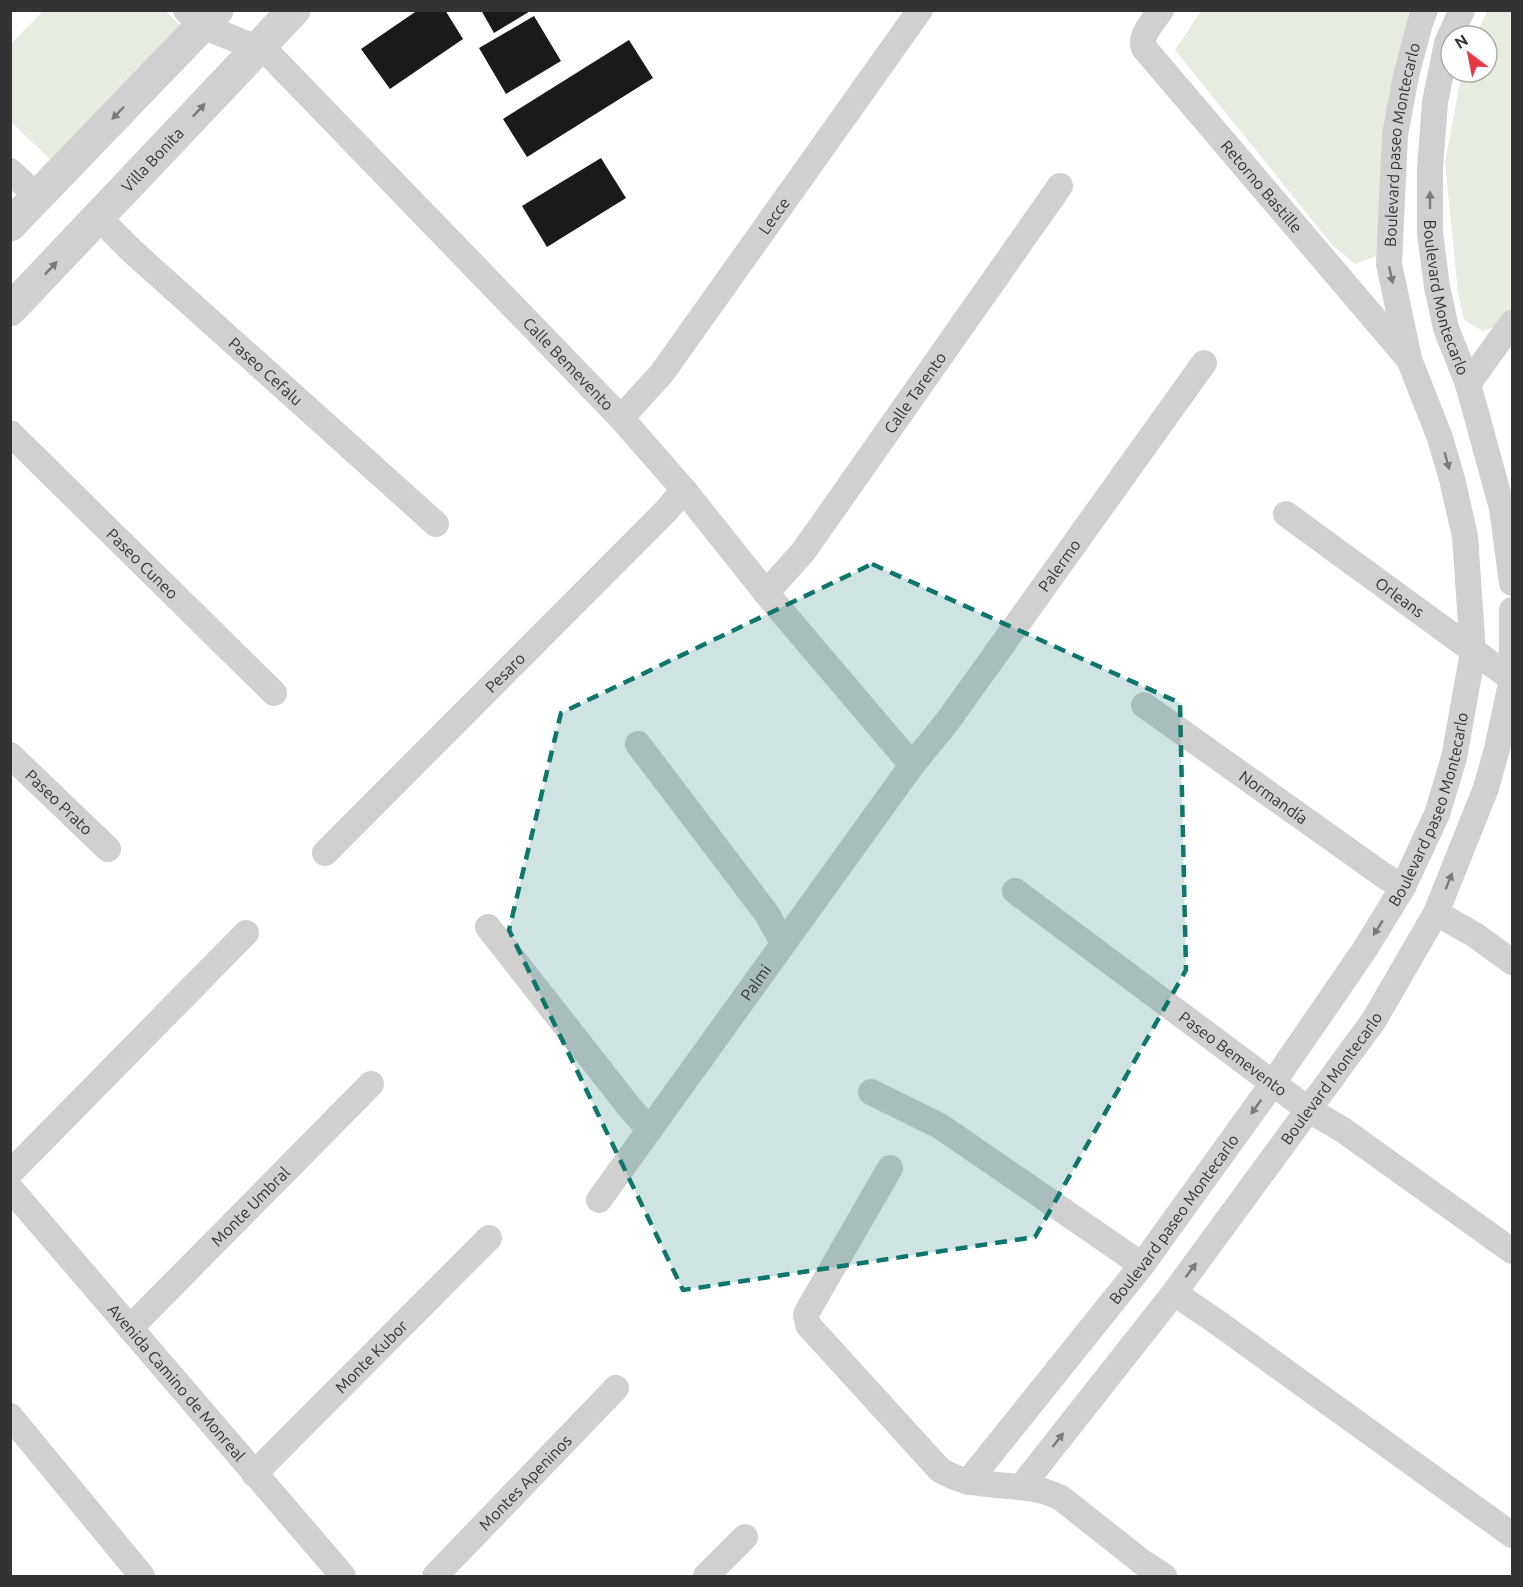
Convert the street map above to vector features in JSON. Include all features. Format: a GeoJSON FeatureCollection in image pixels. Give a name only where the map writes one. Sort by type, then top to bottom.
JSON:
{"type":"FeatureCollection","features":[{"type":"Feature","properties":{"kind":"street","name":"Villa Bonita"},"geometry":{"type":"LineString","coordinates":[[10,310],[294,10]]}},
{"type":"Feature","properties":{"kind":"street","name":"Lecce"},"geometry":{"type":"LineString","coordinates":[[621,418],[662,373],[920,10]]}},
{"type":"Feature","properties":{"kind":"street","name":"Retorno Bastille"},"geometry":{"type":"LineString","coordinates":[[1161,10],[1143,37],[1144,48],[1409,359]]}},
{"type":"Feature","properties":{"kind":"street","name":"Boulevard paseo Montecarlo"},"geometry":{"type":"LineString","coordinates":[[968,1482],[1142,1265],[1273,1083],[1365,949],[1403,887],[1437,814],[1454,758],[1473,652],[1465,536],[1440,438],[1409,359],[1389,264],[1395,135],[1406,76],[1425,10]]}},
{"type":"Feature","properties":{"kind":"street","name":"Boulevard Montecarlo"},"geometry":{"type":"LineString","coordinates":[[1462,10],[1447,43],[1434,102],[1430,169],[1430,232],[1437,287],[1446,328],[1468,384],[1502,508],[1512,583]]}},
{"type":"Feature","properties":{"kind":"street","name":"Calle Bemevento"},"geometry":{"type":"LineString","coordinates":[[202,16],[271,56],[621,418],[684,490],[766,593],[912,765]]}},
{"type":"Feature","properties":{"kind":"street"},"geometry":{"type":"LineString","coordinates":[[10,225],[202,16]]}},
{"type":"Feature","properties":{"kind":"street"},"geometry":{"type":"LineString","coordinates":[[10,171],[37,196]]}},
{"type":"Feature","properties":{"kind":"street","name":"Calle Tarento"},"geometry":{"type":"LineString","coordinates":[[766,593],[802,552],[1059,186]]}},
{"type":"Feature","properties":{"kind":"street","name":"Paseo Cefalu"},"geometry":{"type":"LineString","coordinates":[[98,217],[132,251],[435,524]]}},
{"type":"Feature","properties":{"kind":"street"},"geometry":{"type":"LineString","coordinates":[[1468,384],[1512,323]]}},
{"type":"Feature","properties":{"kind":"street","name":"Palermo"},"geometry":{"type":"LineString","coordinates":[[912,765],[946,722],[1204,363]]}},
{"type":"Feature","properties":{"kind":"street","name":"Paseo Cuneo"},"geometry":{"type":"LineString","coordinates":[[10,433],[274,693]]}},
{"type":"Feature","properties":{"kind":"street","name":"Pesaro"},"geometry":{"type":"LineString","coordinates":[[325,853],[657,521],[684,490]]}},
{"type":"Feature","properties":{"kind":"street","name":"Orleans"},"geometry":{"type":"LineString","coordinates":[[1286,514],[1512,679]]}},
{"type":"Feature","properties":{"kind":"street","name":"Boulevard Montecarlo"},"geometry":{"type":"LineString","coordinates":[[1022,1486],[1174,1293],[1309,1110],[1374,1020],[1436,913],[1486,788],[1497,749],[1512,679],[1512,610]]}},
{"type":"Feature","properties":{"kind":"street","name":"Normandía"},"geometry":{"type":"LineString","coordinates":[[1144,705],[1403,887]]}},
{"type":"Feature","properties":{"kind":"street"},"geometry":{"type":"LineString","coordinates":[[638,744],[767,914],[783,943]]}},
{"type":"Feature","properties":{"kind":"street","name":"Paseo Prato"},"geometry":{"type":"LineString","coordinates":[[10,754],[108,849]]}},
{"type":"Feature","properties":{"kind":"street","name":"Palmi"},"geometry":{"type":"LineString","coordinates":[[600,1200],[912,765]]}},
{"type":"Feature","properties":{"kind":"street","name":"Paseo Bemevento"},"geometry":{"type":"LineString","coordinates":[[1015,891],[1309,1110],[1343,1130],[1512,1251]]}},
{"type":"Feature","properties":{"kind":"street"},"geometry":{"type":"LineString","coordinates":[[1436,913],[1474,935],[1512,962]]}},
{"type":"Feature","properties":{"kind":"street"},"geometry":{"type":"LineString","coordinates":[[488,927],[630,1108],[650,1130]]}},
{"type":"Feature","properties":{"kind":"street"},"geometry":{"type":"LineString","coordinates":[[10,1173],[246,933]]}},
{"type":"Feature","properties":{"kind":"street","name":"Monte Umbral"},"geometry":{"type":"LineString","coordinates":[[130,1328],[371,1084]]}},
{"type":"Feature","properties":{"kind":"street"},"geometry":{"type":"LineString","coordinates":[[871,1092],[940,1126],[1142,1265]]}},
{"type":"Feature","properties":{"kind":"street"},"geometry":{"type":"LineString","coordinates":[[890,1168],[807,1312],[808,1325],[940,1470],[954,1478],[968,1482],[1022,1486],[1052,1493],[1061,1498],[1135,1569],[1164,1576]]}},
{"type":"Feature","properties":{"kind":"street","name":"Avenida Camino de Monreal"},"geometry":{"type":"LineString","coordinates":[[10,1188],[343,1576]]}},
{"type":"Feature","properties":{"kind":"street","name":"Monte Kubor"},"geometry":{"type":"LineString","coordinates":[[254,1474],[489,1238]]}},
{"type":"Feature","properties":{"kind":"street"},"geometry":{"type":"LineString","coordinates":[[1174,1293],[1512,1535]]}},
{"type":"Feature","properties":{"kind":"street","name":"Montes Apeninos"},"geometry":{"type":"LineString","coordinates":[[435,1576],[616,1388]]}},
{"type":"Feature","properties":{"kind":"street"},"geometry":{"type":"LineString","coordinates":[[16,1434],[142,1576]]}},
{"type":"Feature","properties":{"kind":"street"},"geometry":{"type":"LineString","coordinates":[[706,1576],[745,1537]]}},
{"type":"Feature","properties":{"kind":"highlighted area"},"geometry":{"type":"Polygon","coordinates":[[[872,564],[1180,703],[1186,970],[1035,1237],[683,1290],[509,930],[561,713],[872,564]]]}},
{"type":"Feature","properties":{"kind":"shaded area"},"geometry":{"type":"Polygon","coordinates":[[[43,11],[165,11],[180,25],[52,161],[11,122],[10,45],[43,11]]]}},
{"type":"Feature","properties":{"kind":"shaded area"},"geometry":{"type":"Polygon","coordinates":[[[1201,11],[1422,11],[1377,256],[1355,264],[1333,246],[1175,50],[1201,11]]]}},
{"type":"Feature","properties":{"kind":"shaded area"},"geometry":{"type":"Polygon","coordinates":[[[1487,11],[1512,11],[1512,314],[1506,323],[1483,331],[1464,320],[1458,293],[1445,162],[1460,84],[1499,84],[1499,24],[1481,24],[1487,11]]]}},
{"type":"Feature","properties":{"kind":"building"},"geometry":{"type":"Polygon","coordinates":[[[418,10],[445,10],[463,39],[390,89],[361,49],[418,10]]]}},
{"type":"Feature","properties":{"kind":"building"},"geometry":{"type":"Polygon","coordinates":[[[481,10],[532,10],[494,33],[481,10]]]}},
{"type":"Feature","properties":{"kind":"building"},"geometry":{"type":"Polygon","coordinates":[[[534,16],[561,61],[506,94],[479,48],[534,16]]]}},
{"type":"Feature","properties":{"kind":"building"},"geometry":{"type":"Polygon","coordinates":[[[629,40],[653,78],[527,157],[503,119],[629,40]]]}},
{"type":"Feature","properties":{"kind":"building"},"geometry":{"type":"Polygon","coordinates":[[[601,158],[626,198],[547,247],[522,206],[601,158]]]}}]}
